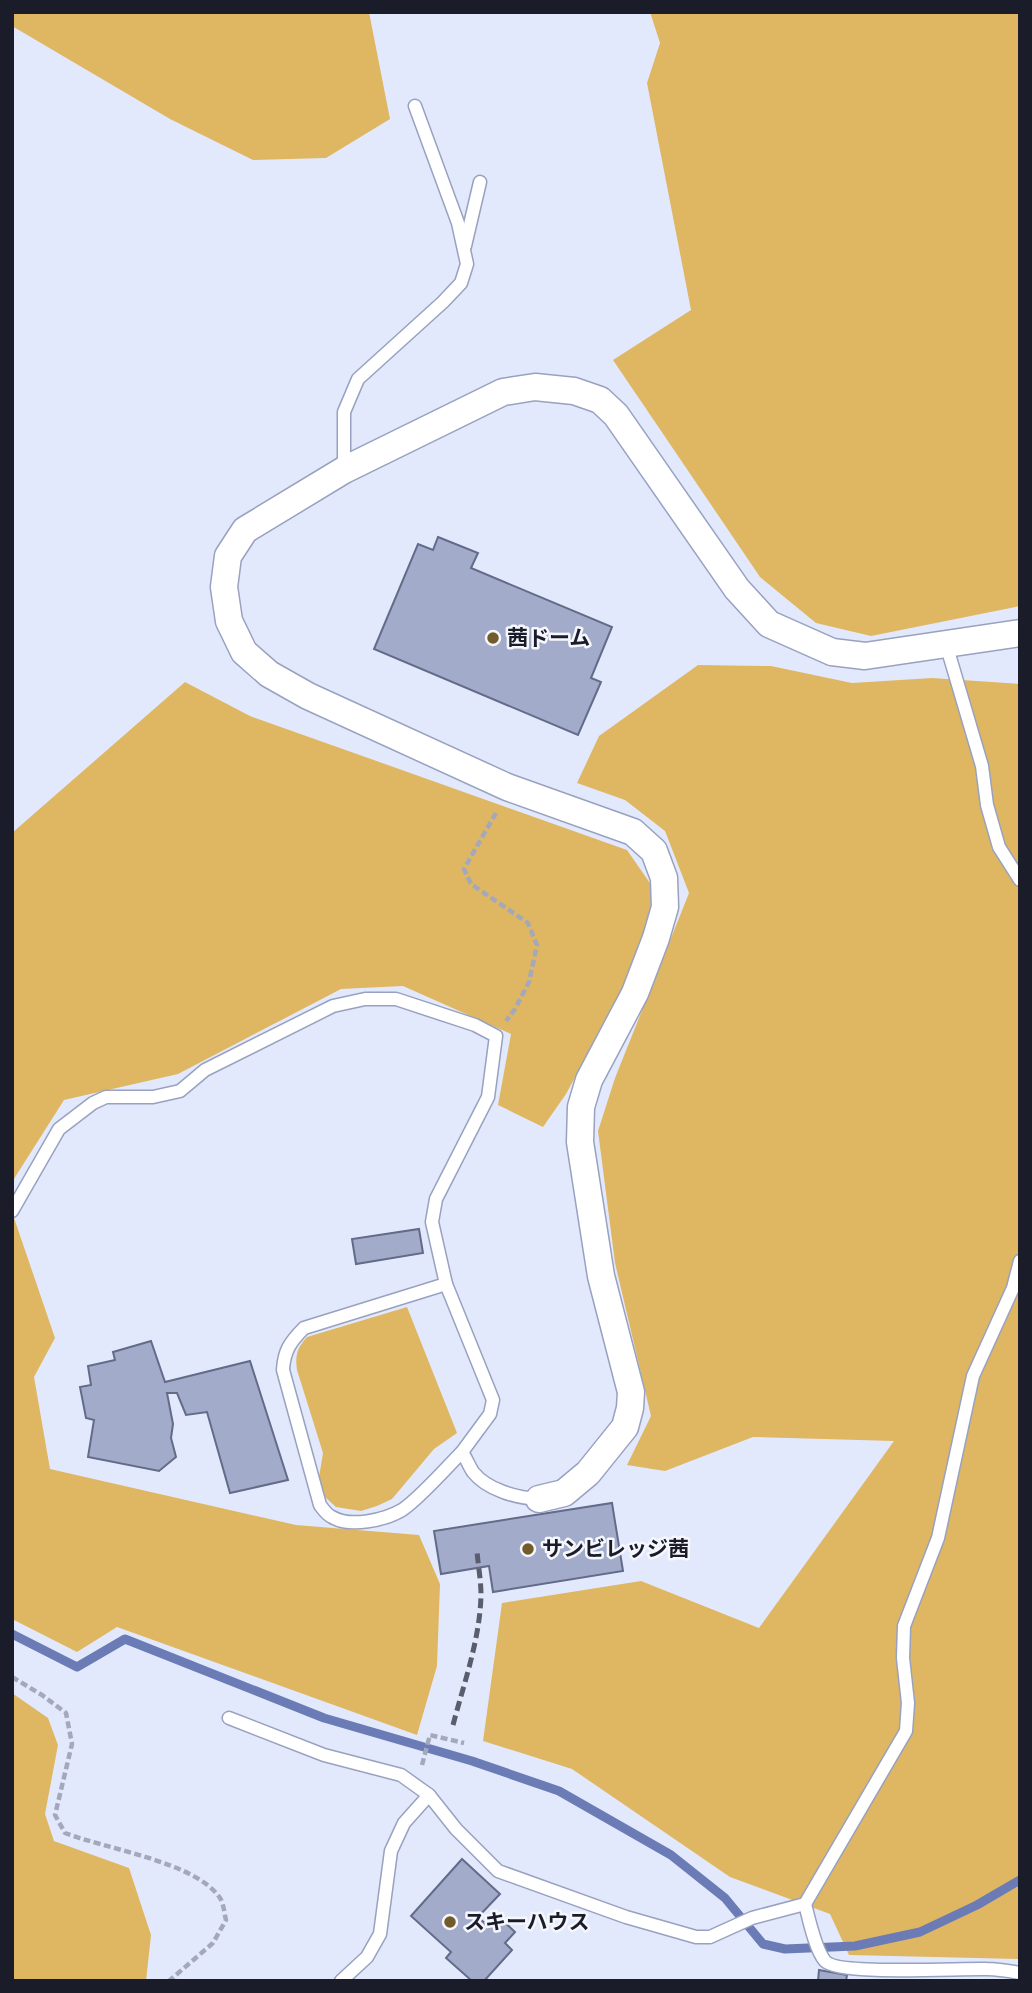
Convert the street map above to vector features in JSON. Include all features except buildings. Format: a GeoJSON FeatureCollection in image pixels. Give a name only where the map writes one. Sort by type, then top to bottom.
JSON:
{"type":"FeatureCollection","features":[{"type":"Feature","properties":{"kind":"street"},"geometry":{"type":"LineString","coordinates":[[539,1499],[564,1493],[588,1473],[625,1427],[630,1408],[631,1392],[601,1276],[580,1142],[581,1107],[589,1080],[635,993],[653,948],[665,906],[664,878],[654,851],[633,832],[507,787],[308,696],[269,674],[244,652],[229,621],[224,587],[228,556],[245,530],[344,470],[503,392],[536,387],[574,391],[600,400],[616,415],[737,589],[769,624],[832,652],[865,656],[1020,633]]}},
{"type":"Feature","properties":{"kind":"lane"},"geometry":{"type":"LineString","coordinates":[[344,470],[344,412],[358,379],[443,302],[461,283],[467,264],[458,223],[415,106]]}},
{"type":"Feature","properties":{"kind":"lane"},"geometry":{"type":"LineString","coordinates":[[464,250],[480,182]]}},
{"type":"Feature","properties":{"kind":"lane"},"geometry":{"type":"LineString","coordinates":[[946,645],[982,766],[987,805],[999,847],[1020,880]]}},
{"type":"Feature","properties":{"kind":"lane"},"geometry":{"type":"LineString","coordinates":[[12,1211],[59,1129],[93,1103],[106,1097],[153,1097],[180,1091],[205,1070],[333,1006],[365,999],[396,999],[475,1025],[495,1036],[488,1097],[436,1199],[432,1222],[446,1284],[493,1400],[490,1414],[462,1452],[403,1509],[387,1517],[365,1521],[347,1521],[331,1517],[320,1505],[283,1370],[287,1348],[304,1328],[446,1284]]}},
{"type":"Feature","properties":{"kind":"lane"},"geometry":{"type":"LineString","coordinates":[[1020,1261],[1013,1288],[973,1376],[938,1538],[904,1626],[903,1658],[908,1703],[906,1731],[806,1904],[814,1936],[825,1961],[834,1966],[865,1969],[988,1969],[1020,1973]]}},
{"type":"Feature","properties":{"kind":"lane"},"geometry":{"type":"LineString","coordinates":[[462,1452],[474,1474],[496,1488],[521,1498],[539,1499]]}},
{"type":"Feature","properties":{"kind":"lane"},"geometry":{"type":"LineString","coordinates":[[229,1717],[324,1755],[401,1775],[429,1795],[456,1829],[498,1871],[626,1917],[696,1937],[710,1937],[752,1918],[806,1904]]}},
{"type":"Feature","properties":{"kind":"lane"},"geometry":{"type":"LineString","coordinates":[[341,1981],[367,1957],[380,1934],[391,1851],[404,1824],[429,1795]]}},
{"type":"Feature","properties":{"kind":"path"},"geometry":{"type":"LineString","coordinates":[[495,1036],[515,1009],[529,982],[537,945],[528,923],[471,884],[464,869],[499,807]]}},
{"type":"Feature","properties":{"kind":"path"},"geometry":{"type":"LineString","coordinates":[[12,1677],[66,1713],[72,1744],[55,1815],[65,1833],[147,1857],[199,1878],[221,1899],[226,1920],[213,1943],[169,1981]]}},
{"type":"Feature","properties":{"kind":"path"},"geometry":{"type":"LineString","coordinates":[[422,1765],[430,1735],[464,1743]]}},
{"type":"Feature","properties":{"kind":"shaded area"},"geometry":{"type":"Polygon","coordinates":[[[12,12],[369,12],[390,119],[326,158],[253,160],[170,119],[12,26],[12,12]]]}},
{"type":"Feature","properties":{"kind":"shaded area"},"geometry":{"type":"Polygon","coordinates":[[[650,12],[1020,12],[1020,606],[871,636],[816,623],[760,577],[613,360],[691,310],[647,83],[660,43],[650,12]]]}},
{"type":"Feature","properties":{"kind":"shaded area"},"geometry":{"type":"Polygon","coordinates":[[[698,665],[771,666],[852,683],[932,678],[1020,684],[1020,1959],[849,1955],[830,1914],[730,1877],[572,1769],[483,1741],[502,1603],[641,1581],[759,1628],[894,1441],[753,1437],[665,1471],[627,1465],[651,1416],[615,1263],[598,1131],[615,1078],[689,893],[665,831],[625,800],[577,783],[599,736],[698,665]]]}},
{"type":"Feature","properties":{"kind":"shaded area"},"geometry":{"type":"Polygon","coordinates":[[[185,682],[250,716],[627,850],[652,886],[650,915],[630,977],[566,1094],[543,1127],[498,1105],[511,1034],[403,986],[341,989],[178,1074],[64,1100],[12,1182],[12,833],[185,682]]]}},
{"type":"Feature","properties":{"kind":"shaded area"},"geometry":{"type":"Polygon","coordinates":[[[12,1212],[55,1338],[34,1377],[50,1469],[296,1525],[419,1535],[440,1584],[437,1666],[417,1735],[117,1627],[77,1652],[12,1619],[12,1212]]]}},
{"type":"Feature","properties":{"kind":"shaded area"},"geometry":{"type":"Polygon","coordinates":[[[407,1307],[457,1433],[434,1449],[392,1499],[361,1511],[336,1507],[325,1497],[319,1477],[323,1453],[297,1370],[298,1352],[307,1337],[407,1307]]]}},
{"type":"Feature","properties":{"kind":"shaded area"},"geometry":{"type":"Polygon","coordinates":[[[12,1693],[48,1718],[58,1745],[45,1814],[54,1841],[129,1868],[151,1935],[146,1981],[12,1981],[12,1693]]]}},
{"type":"Feature","properties":{"kind":"waterway"},"geometry":{"type":"LineString","coordinates":[[12,1634],[77,1667],[125,1639],[324,1718],[472,1761],[559,1791],[671,1855],[725,1898],[763,1944],[785,1949],[855,1946],[920,1932],[977,1905],[1020,1880]]}},
{"type":"Feature","properties":{"kind":"railway"},"geometry":{"type":"LineString","coordinates":[[453,1725],[478,1628],[481,1584],[477,1551]]}},
{"type":"Feature","properties":{"kind":"place","name":"茜ドーム"},"geometry":{"type":"Point","coordinates":[493,638]}},
{"type":"Feature","properties":{"kind":"place","name":"サンビレッジ茜"},"geometry":{"type":"Point","coordinates":[528,1549]}},
{"type":"Feature","properties":{"kind":"place","name":"スキーハウス"},"geometry":{"type":"Point","coordinates":[450,1922]}}]}
